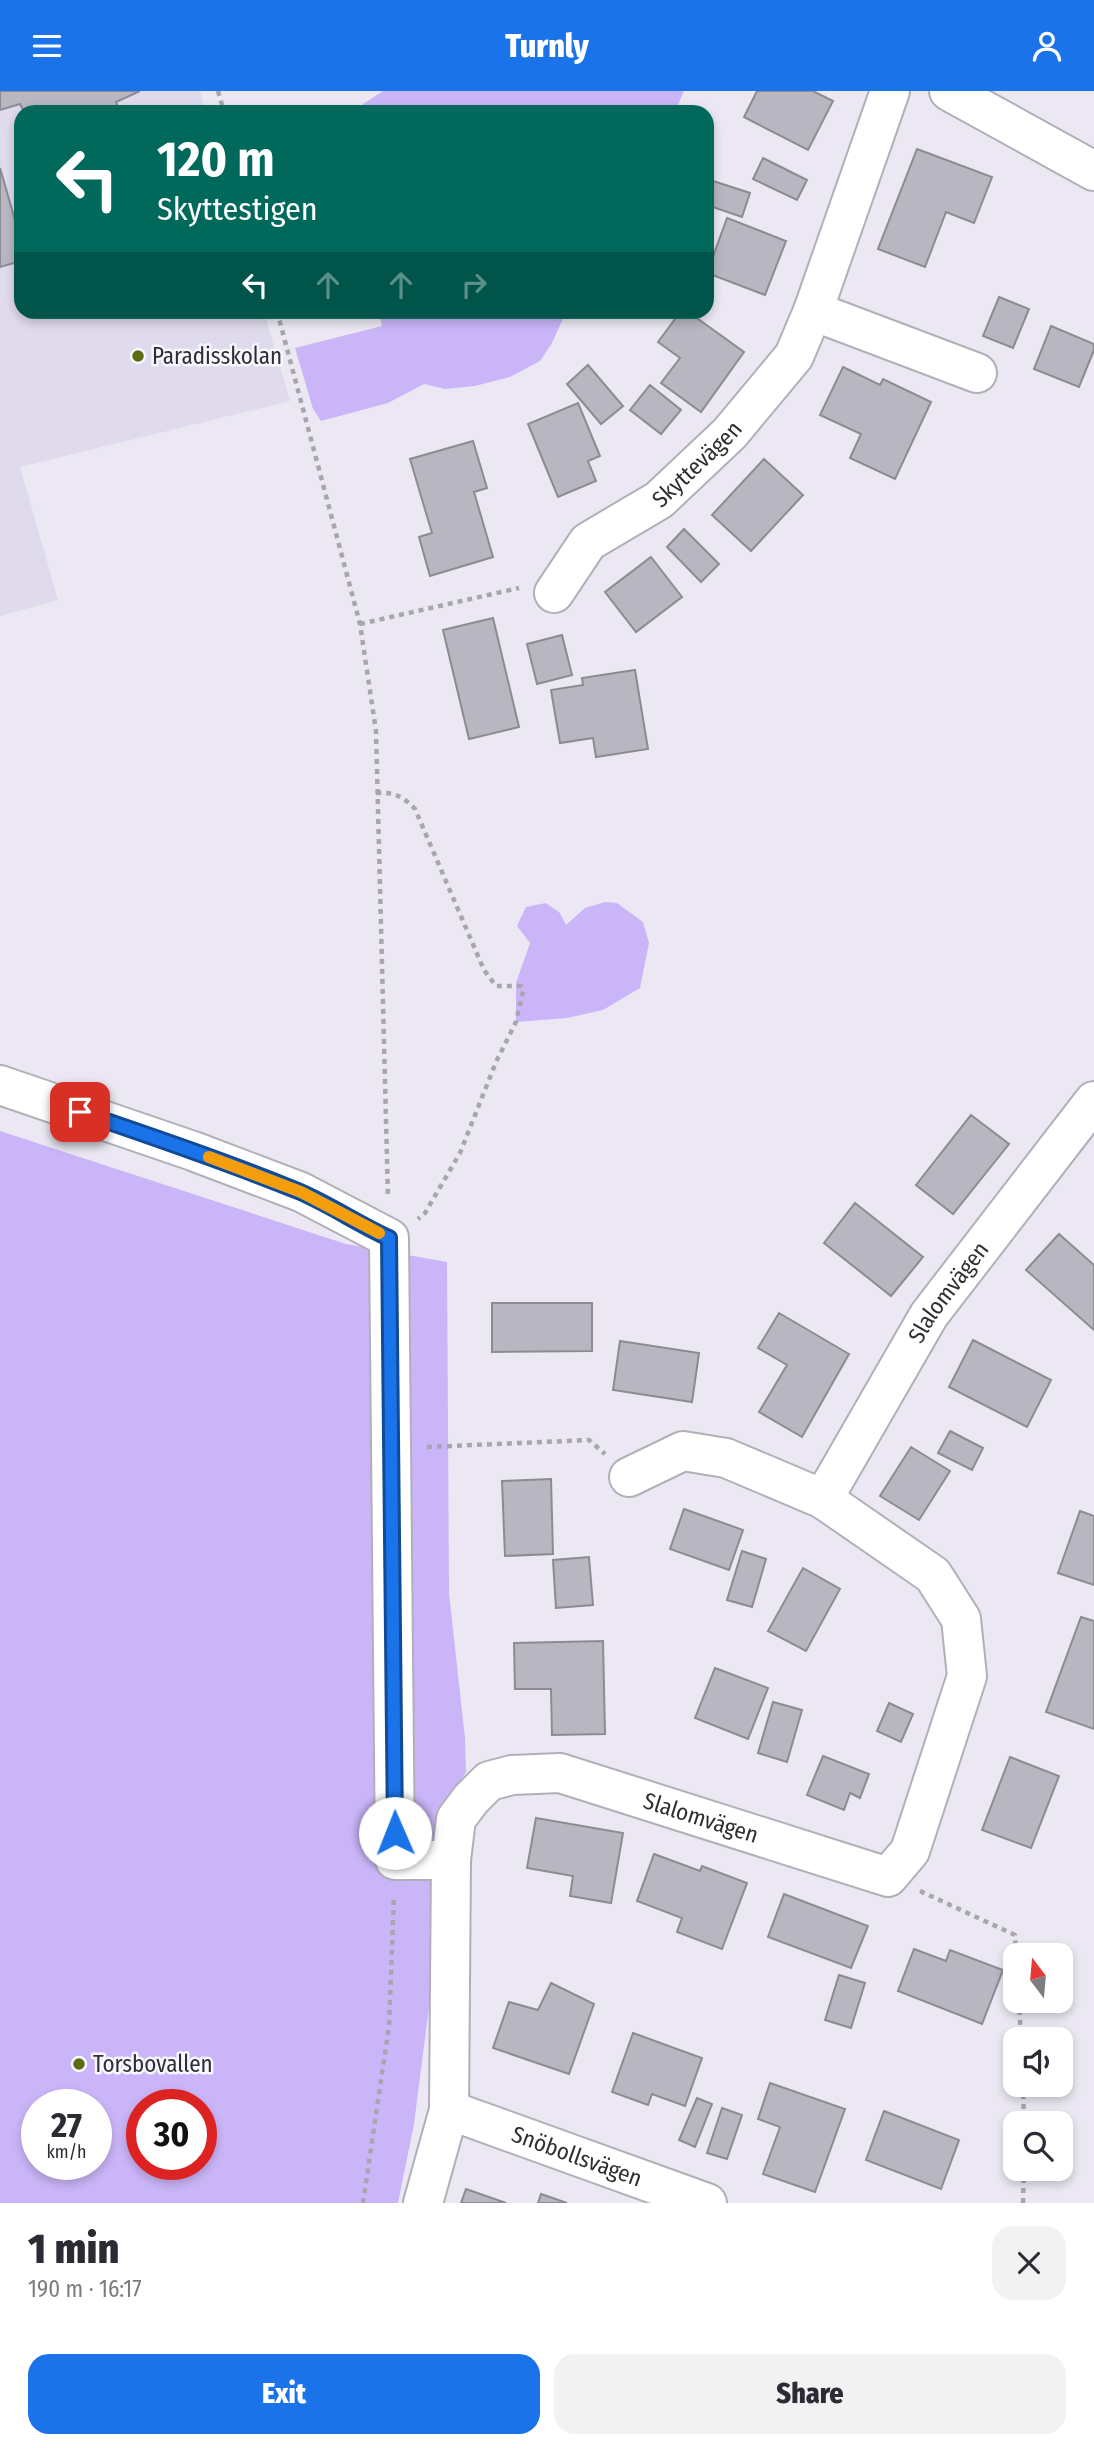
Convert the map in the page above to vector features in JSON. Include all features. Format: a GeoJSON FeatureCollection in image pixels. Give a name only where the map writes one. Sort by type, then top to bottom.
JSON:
{"type":"FeatureCollection","features":[{"type":"Feature","properties":{"kind":"street","name":"Skyttevägen"},"geometry":{"type":"LineString","coordinates":[[554,593],[588,542],[659,500],[730,433],[794,356],[813,311],[890,91]]}},
{"type":"Feature","properties":{"kind":"street"},"geometry":{"type":"LineString","coordinates":[[949,91],[1094,171]]}},
{"type":"Feature","properties":{"kind":"street"},"geometry":{"type":"LineString","coordinates":[[813,311],[978,373]]}},
{"type":"Feature","properties":{"kind":"street"},"geometry":{"type":"LineString","coordinates":[[0,1084],[193,1151],[301,1192],[389,1238],[395,1860],[451,1860]]}},
{"type":"Feature","properties":{"kind":"street","name":"Slalomvägen"},"geometry":{"type":"LineString","coordinates":[[823,1499],[929,1315],[1094,1101]]}},
{"type":"Feature","properties":{"kind":"street"},"geometry":{"type":"LineString","coordinates":[[629,1477],[683,1451],[726,1458],[823,1499],[933,1575],[961,1619],[968,1676],[910,1851],[888,1877]]}},
{"type":"Feature","properties":{"kind":"street","name":"Slalomvägen"},"geometry":{"type":"LineString","coordinates":[[423,2203],[449,2110],[451,1860],[456,1819],[489,1781],[512,1775],[560,1773],[888,1877]]}},
{"type":"Feature","properties":{"kind":"street","name":"Snöbollsvägen"},"geometry":{"type":"LineString","coordinates":[[449,2110],[706,2203]]}},
{"type":"Feature","properties":{"kind":"path"},"geometry":{"type":"LineString","coordinates":[[279,319],[360,624],[376,731],[376,793],[389,1238],[396,1237],[425,1213],[460,1153],[496,1062],[516,1022],[523,991],[521,986],[496,986],[484,970],[415,809],[404,797],[390,792],[376,793]]}},
{"type":"Feature","properties":{"kind":"path"},"geometry":{"type":"LineString","coordinates":[[360,624],[528,586],[554,593]]}},
{"type":"Feature","properties":{"kind":"path"},"geometry":{"type":"LineString","coordinates":[[391,1448],[589,1440],[629,1477]]}},
{"type":"Feature","properties":{"kind":"path"},"geometry":{"type":"LineString","coordinates":[[362,2203],[389,2026],[395,1860]]}},
{"type":"Feature","properties":{"kind":"path"},"geometry":{"type":"LineString","coordinates":[[888,1877],[1015,1935],[1015,1943]]}},
{"type":"Feature","properties":{"kind":"path"},"geometry":{"type":"LineString","coordinates":[[1023,2203],[1024,2181]]}},
{"type":"Feature","properties":{"kind":"shaded area","name":"Paradisskolan"},"geometry":{"type":"Polygon","coordinates":[[[0,91],[200,91],[204,105],[14,105],[14,319],[266,319],[290,401],[20,467],[58,600],[0,616],[0,91]]]}},
{"type":"Feature","properties":{"kind":"shaded area"},"geometry":{"type":"Polygon","coordinates":[[[383,91],[684,91],[678,105],[362,105],[383,91]]]}},
{"type":"Feature","properties":{"kind":"shaded area"},"geometry":{"type":"Polygon","coordinates":[[[381,319],[563,319],[540,361],[510,377],[475,386],[445,389],[424,384],[388,403],[321,421],[313,409],[295,348],[382,326],[381,319]]]}},
{"type":"Feature","properties":{"kind":"shaded area"},"geometry":{"type":"Polygon","coordinates":[[[605,902],[617,903],[643,922],[649,943],[640,988],[603,1010],[567,1018],[516,1022],[516,983],[530,943],[517,926],[526,907],[546,903],[560,913],[566,925],[585,908],[605,902]]]}},
{"type":"Feature","properties":{"kind":"shaded area"},"geometry":{"type":"Polygon","coordinates":[[[0,1131],[346,1244],[447,1262],[449,1593],[465,1738],[466,1772],[435,1823],[440,1922],[414,2124],[398,2203],[0,2203],[0,1131]]]}},
{"type":"Feature","properties":{"kind":"building"},"geometry":{"type":"Polygon","coordinates":[[[0,91],[140,91],[116,102],[117,105],[20,104],[0,110],[0,91]]]}},
{"type":"Feature","properties":{"kind":"building"},"geometry":{"type":"Polygon","coordinates":[[[757,91],[813,91],[833,101],[808,150],[744,117],[757,91]]]}},
{"type":"Feature","properties":{"kind":"building"},"geometry":{"type":"Polygon","coordinates":[[[917,149],[992,177],[974,223],[946,212],[925,267],[878,249],[917,149]]]}},
{"type":"Feature","properties":{"kind":"building"},"geometry":{"type":"Polygon","coordinates":[[[763,158],[807,180],[797,200],[753,179],[763,158]]]}},
{"type":"Feature","properties":{"kind":"building"},"geometry":{"type":"Polygon","coordinates":[[[0,168],[14,217],[14,263],[0,267],[0,168]]]}},
{"type":"Feature","properties":{"kind":"building"},"geometry":{"type":"Polygon","coordinates":[[[714,181],[750,193],[742,217],[714,207],[714,181]]]}},
{"type":"Feature","properties":{"kind":"building"},"geometry":{"type":"Polygon","coordinates":[[[727,218],[786,241],[765,295],[714,276],[714,254],[727,218]]]}},
{"type":"Feature","properties":{"kind":"building"},"geometry":{"type":"Polygon","coordinates":[[[999,297],[1029,309],[1013,348],[983,336],[999,297]]]}},
{"type":"Feature","properties":{"kind":"building"},"geometry":{"type":"Polygon","coordinates":[[[675,319],[698,319],[744,352],[701,412],[661,383],[680,358],[658,342],[675,319]]]}},
{"type":"Feature","properties":{"kind":"building"},"geometry":{"type":"Polygon","coordinates":[[[1051,326],[1094,344],[1079,387],[1034,369],[1051,326]]]}},
{"type":"Feature","properties":{"kind":"building"},"geometry":{"type":"Polygon","coordinates":[[[588,365],[623,406],[601,424],[567,384],[588,365]]]}},
{"type":"Feature","properties":{"kind":"building"},"geometry":{"type":"Polygon","coordinates":[[[843,367],[880,385],[883,379],[931,402],[895,479],[850,458],[861,434],[820,415],[843,367]]]}},
{"type":"Feature","properties":{"kind":"building"},"geometry":{"type":"Polygon","coordinates":[[[650,385],[681,410],[661,434],[630,410],[650,385]]]}},
{"type":"Feature","properties":{"kind":"building"},"geometry":{"type":"Polygon","coordinates":[[[578,403],[600,456],[588,461],[596,481],[558,497],[528,424],[578,403]]]}},
{"type":"Feature","properties":{"kind":"building"},"geometry":{"type":"Polygon","coordinates":[[[473,441],[487,488],[474,492],[493,557],[430,576],[419,537],[432,533],[410,459],[473,441]]]}},
{"type":"Feature","properties":{"kind":"building"},"geometry":{"type":"Polygon","coordinates":[[[764,459],[803,495],[751,551],[712,515],[764,459]]]}},
{"type":"Feature","properties":{"kind":"building"},"geometry":{"type":"Polygon","coordinates":[[[684,529],[719,564],[701,582],[667,547],[684,529]]]}},
{"type":"Feature","properties":{"kind":"building"},"geometry":{"type":"Polygon","coordinates":[[[651,557],[682,597],[636,632],[605,592],[651,557]]]}},
{"type":"Feature","properties":{"kind":"building"},"geometry":{"type":"Polygon","coordinates":[[[493,618],[519,727],[469,739],[443,630],[493,618]]]}},
{"type":"Feature","properties":{"kind":"building"},"geometry":{"type":"Polygon","coordinates":[[[562,635],[572,675],[537,684],[527,644],[562,635]]]}},
{"type":"Feature","properties":{"kind":"building"},"geometry":{"type":"Polygon","coordinates":[[[635,670],[648,749],[596,757],[593,738],[560,743],[551,690],[583,685],[582,678],[635,670]]]}},
{"type":"Feature","properties":{"kind":"building"},"geometry":{"type":"Polygon","coordinates":[[[971,1115],[1009,1144],[953,1214],[916,1185],[971,1115]]]}},
{"type":"Feature","properties":{"kind":"building"},"geometry":{"type":"Polygon","coordinates":[[[855,1203],[923,1257],[891,1296],[824,1243],[855,1203]]]}},
{"type":"Feature","properties":{"kind":"building"},"geometry":{"type":"Polygon","coordinates":[[[1059,1234],[1094,1265],[1094,1330],[1026,1270],[1059,1234]]]}},
{"type":"Feature","properties":{"kind":"building"},"geometry":{"type":"Polygon","coordinates":[[[492,1303],[592,1303],[592,1351],[492,1352],[492,1303]]]}},
{"type":"Feature","properties":{"kind":"building"},"geometry":{"type":"Polygon","coordinates":[[[779,1313],[849,1354],[802,1437],[759,1412],[787,1365],[758,1348],[779,1313]]]}},
{"type":"Feature","properties":{"kind":"building"},"geometry":{"type":"Polygon","coordinates":[[[973,1340],[1051,1380],[1027,1427],[949,1387],[973,1340]]]}},
{"type":"Feature","properties":{"kind":"building"},"geometry":{"type":"Polygon","coordinates":[[[620,1341],[699,1353],[692,1402],[613,1390],[620,1341]]]}},
{"type":"Feature","properties":{"kind":"building"},"geometry":{"type":"Polygon","coordinates":[[[950,1431],[983,1448],[972,1470],[938,1453],[950,1431]]]}},
{"type":"Feature","properties":{"kind":"building"},"geometry":{"type":"Polygon","coordinates":[[[911,1447],[950,1471],[919,1520],[880,1496],[911,1447]]]}},
{"type":"Feature","properties":{"kind":"building"},"geometry":{"type":"Polygon","coordinates":[[[551,1479],[553,1554],[505,1556],[502,1481],[551,1479]]]}},
{"type":"Feature","properties":{"kind":"building"},"geometry":{"type":"Polygon","coordinates":[[[684,1509],[743,1530],[729,1570],[670,1549],[684,1509]]]}},
{"type":"Feature","properties":{"kind":"building"},"geometry":{"type":"Polygon","coordinates":[[[1080,1511],[1094,1516],[1094,1585],[1058,1573],[1080,1511]]]}},
{"type":"Feature","properties":{"kind":"building"},"geometry":{"type":"Polygon","coordinates":[[[742,1551],[766,1559],[752,1607],[727,1600],[742,1551]]]}},
{"type":"Feature","properties":{"kind":"building"},"geometry":{"type":"Polygon","coordinates":[[[589,1557],[593,1605],[556,1608],[553,1560],[589,1557]]]}},
{"type":"Feature","properties":{"kind":"building"},"geometry":{"type":"Polygon","coordinates":[[[803,1568],[840,1589],[806,1651],[768,1631],[803,1568]]]}},
{"type":"Feature","properties":{"kind":"building"},"geometry":{"type":"Polygon","coordinates":[[[1081,1617],[1094,1621],[1094,1729],[1046,1712],[1081,1617]]]}},
{"type":"Feature","properties":{"kind":"building"},"geometry":{"type":"Polygon","coordinates":[[[603,1641],[605,1734],[552,1735],[551,1689],[515,1689],[514,1643],[603,1641]]]}},
{"type":"Feature","properties":{"kind":"building"},"geometry":{"type":"Polygon","coordinates":[[[715,1668],[768,1688],[748,1739],[695,1718],[715,1668]]]}},
{"type":"Feature","properties":{"kind":"building"},"geometry":{"type":"Polygon","coordinates":[[[773,1702],[802,1710],[787,1762],[758,1753],[773,1702]]]}},
{"type":"Feature","properties":{"kind":"building"},"geometry":{"type":"Polygon","coordinates":[[[889,1703],[913,1714],[901,1742],[877,1731],[889,1703]]]}},
{"type":"Feature","properties":{"kind":"building"},"geometry":{"type":"Polygon","coordinates":[[[823,1756],[869,1774],[860,1798],[850,1793],[844,1810],[807,1795],[823,1756]]]}},
{"type":"Feature","properties":{"kind":"building"},"geometry":{"type":"Polygon","coordinates":[[[1010,1757],[1059,1776],[1031,1848],[982,1830],[1010,1757]]]}},
{"type":"Feature","properties":{"kind":"building"},"geometry":{"type":"Polygon","coordinates":[[[536,1818],[623,1833],[611,1903],[570,1896],[573,1876],[527,1868],[536,1818]]]}},
{"type":"Feature","properties":{"kind":"building"},"geometry":{"type":"Polygon","coordinates":[[[654,1854],[700,1871],[702,1866],[747,1883],[722,1949],[677,1932],[682,1918],[637,1901],[654,1854]]]}},
{"type":"Feature","properties":{"kind":"building"},"geometry":{"type":"Polygon","coordinates":[[[784,1894],[868,1926],[851,1968],[768,1937],[784,1894]]]}},
{"type":"Feature","properties":{"kind":"building"},"geometry":{"type":"Polygon","coordinates":[[[914,1949],[946,1961],[950,1950],[1003,1970],[982,2024],[898,1991],[914,1949]]]}},
{"type":"Feature","properties":{"kind":"building"},"geometry":{"type":"Polygon","coordinates":[[[839,1975],[865,1983],[851,2028],[825,2020],[839,1975]]]}},
{"type":"Feature","properties":{"kind":"building"},"geometry":{"type":"Polygon","coordinates":[[[551,1983],[594,2004],[569,2074],[493,2048],[509,2002],[538,2010],[551,1983]]]}},
{"type":"Feature","properties":{"kind":"building"},"geometry":{"type":"Polygon","coordinates":[[[633,2033],[702,2058],[685,2106],[652,2094],[648,2105],[612,2092],[633,2033]]]}},
{"type":"Feature","properties":{"kind":"building"},"geometry":{"type":"Polygon","coordinates":[[[770,2083],[845,2109],[815,2192],[763,2174],[780,2127],[758,2119],[770,2083]]]}},
{"type":"Feature","properties":{"kind":"building"},"geometry":{"type":"Polygon","coordinates":[[[697,2098],[712,2104],[695,2147],[679,2140],[697,2098]]]}},
{"type":"Feature","properties":{"kind":"building"},"geometry":{"type":"Polygon","coordinates":[[[722,2108],[742,2115],[727,2159],[707,2153],[722,2108]]]}},
{"type":"Feature","properties":{"kind":"building"},"geometry":{"type":"Polygon","coordinates":[[[884,2111],[959,2140],[941,2189],[866,2160],[884,2111]]]}},
{"type":"Feature","properties":{"kind":"building"},"geometry":{"type":"Polygon","coordinates":[[[466,2189],[506,2203],[461,2203],[466,2189]]]}},
{"type":"Feature","properties":{"kind":"building"},"geometry":{"type":"Polygon","coordinates":[[[541,2194],[567,2203],[538,2203],[541,2194]]]}},
{"type":"Feature","properties":{"kind":"slow traffic"},"geometry":{"type":"LineString","coordinates":[[209,1157],[301,1192],[379,1233]]}},
{"type":"Feature","properties":{"kind":"place","name":"Paradisskolan"},"geometry":{"type":"Point","coordinates":[138,356]}},
{"type":"Feature","properties":{"kind":"place","name":"Torsbovallen"},"geometry":{"type":"Point","coordinates":[79,2064]}},
{"type":"Feature","properties":{"kind":"route"},"geometry":{"type":"LineString","coordinates":[[80,1112],[301,1192],[389,1238],[395,1833]]}}]}
